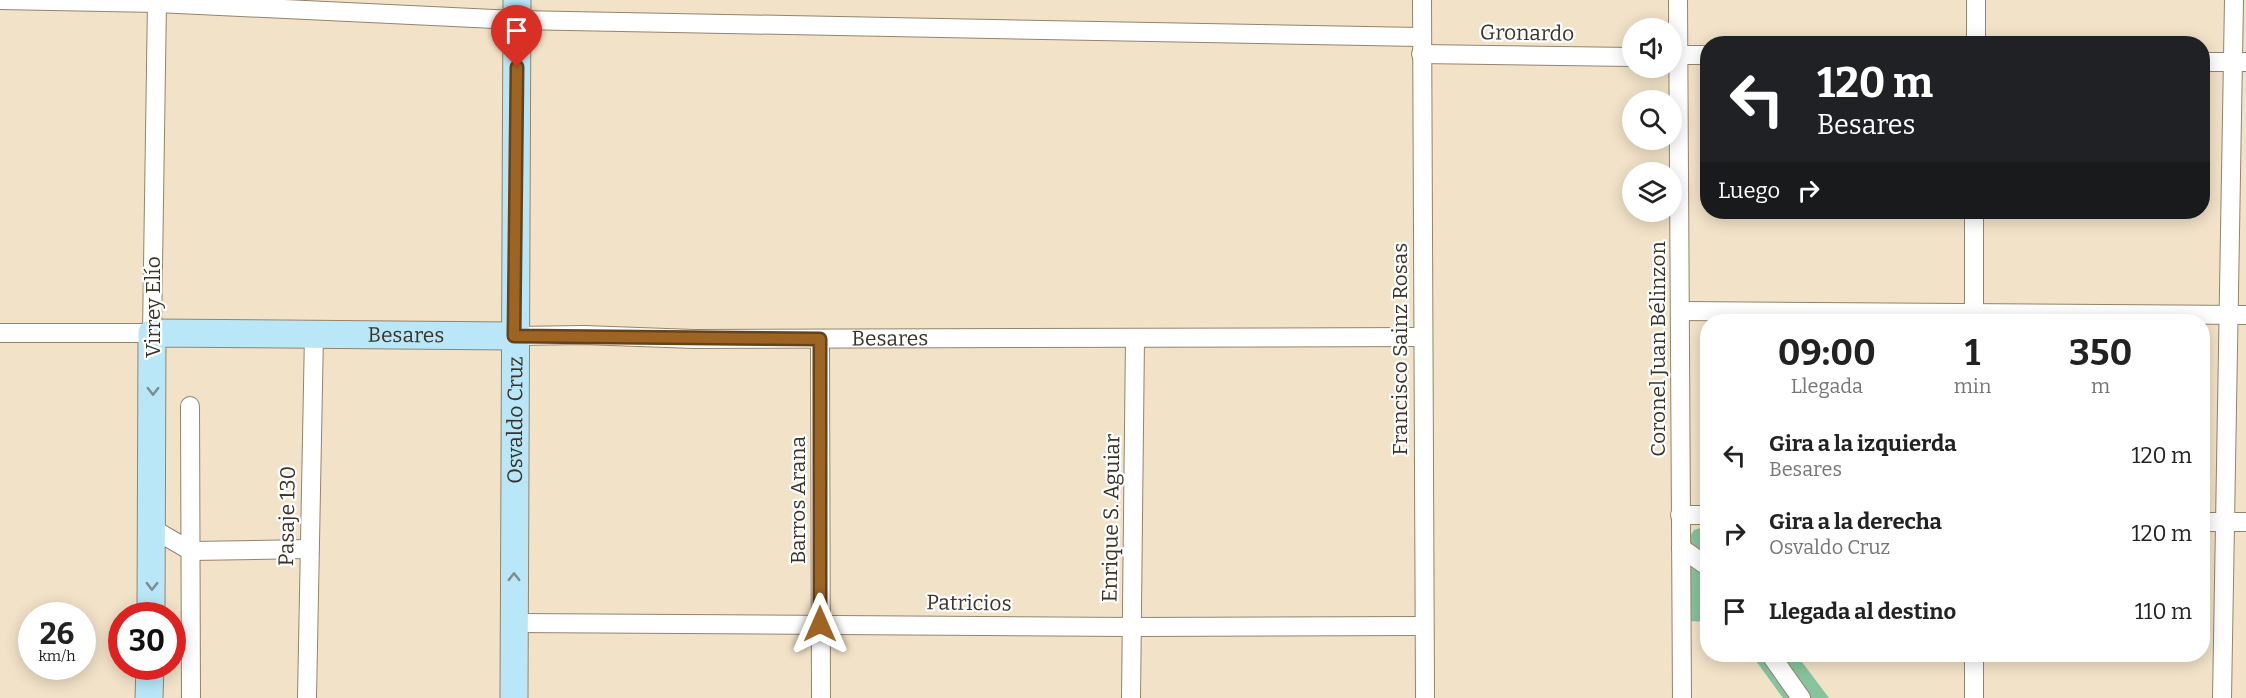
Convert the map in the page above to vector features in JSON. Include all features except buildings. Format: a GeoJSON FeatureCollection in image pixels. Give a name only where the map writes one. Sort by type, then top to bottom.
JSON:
{"type":"FeatureCollection","features":[{"type":"Feature","properties":{"kind":"street","name":"Gronardo"},"geometry":{"type":"LineString","coordinates":[[0,0],[157,1],[517,10],[1421,46],[1622,56]]}},
{"type":"Feature","properties":{"kind":"street","name":"Francisco Sainz Rosas"},"geometry":{"type":"LineString","coordinates":[[1422,0],[1425,698]]}},
{"type":"Feature","properties":{"kind":"street","name":"Coronel Juan Bélinzon"},"geometry":{"type":"LineString","coordinates":[[1677,18],[1678,0]]}},
{"type":"Feature","properties":{"kind":"street"},"geometry":{"type":"LineString","coordinates":[[1976,0],[1976,36]]}},
{"type":"Feature","properties":{"kind":"street"},"geometry":{"type":"LineString","coordinates":[[2222,698],[2224,522],[2237,315],[2239,62],[2234,0]]}},
{"type":"Feature","properties":{"kind":"street","name":"Virrey Elío"},"geometry":{"type":"LineString","coordinates":[[151,602],[152,333],[157,1]]}},
{"type":"Feature","properties":{"kind":"street","name":"Osvaldo Cruz"},"geometry":{"type":"LineString","coordinates":[[514,698],[517,10]]}},
{"type":"Feature","properties":{"kind":"street"},"geometry":{"type":"LineString","coordinates":[[1682,55],[1700,55]]}},
{"type":"Feature","properties":{"kind":"street"},"geometry":{"type":"LineString","coordinates":[[2210,62],[2239,62]]}},
{"type":"Feature","properties":{"kind":"street","name":"Coronel Juan Bélinzon"},"geometry":{"type":"LineString","coordinates":[[1676,78],[1681,311],[1682,698]]}},
{"type":"Feature","properties":{"kind":"street"},"geometry":{"type":"LineString","coordinates":[[1974,219],[1974,314]]}},
{"type":"Feature","properties":{"kind":"street"},"geometry":{"type":"LineString","coordinates":[[1681,311],[1828,314]]}},
{"type":"Feature","properties":{"kind":"street"},"geometry":{"type":"LineString","coordinates":[[2210,315],[2237,315]]}},
{"type":"Feature","properties":{"kind":"street","name":"Besares"},"geometry":{"type":"LineString","coordinates":[[0,333],[820,339],[1422,338]]}},
{"type":"Feature","properties":{"kind":"street","name":"Pasaje 130"},"geometry":{"type":"LineString","coordinates":[[307,698],[308,549],[314,334]]}},
{"type":"Feature","properties":{"kind":"street","name":"Enrique S. Aguiar"},"geometry":{"type":"LineString","coordinates":[[1131,698],[1135,338]]}},
{"type":"Feature","properties":{"kind":"street","name":"Barros Arana"},"geometry":{"type":"LineString","coordinates":[[820,339],[821,698]]}},
{"type":"Feature","properties":{"kind":"street"},"geometry":{"type":"LineString","coordinates":[[190,406],[191,698]]}},
{"type":"Feature","properties":{"kind":"street"},"geometry":{"type":"LineString","coordinates":[[1680,515],[1700,515]]}},
{"type":"Feature","properties":{"kind":"street"},"geometry":{"type":"LineString","coordinates":[[2210,522],[2246,522]]}},
{"type":"Feature","properties":{"kind":"street"},"geometry":{"type":"LineString","coordinates":[[153,529],[191,551],[308,549]]}},
{"type":"Feature","properties":{"kind":"street"},"geometry":{"type":"LineString","coordinates":[[1681,548],[1700,561]]}},
{"type":"Feature","properties":{"kind":"street","name":"Patricios"},"geometry":{"type":"LineString","coordinates":[[514,623],[1132,627],[1424,626]]}},
{"type":"Feature","properties":{"kind":"street"},"geometry":{"type":"LineString","coordinates":[[1776,662],[1801,698]]}},
{"type":"Feature","properties":{"kind":"street"},"geometry":{"type":"LineString","coordinates":[[1974,662],[1974,698]]}},
{"type":"Feature","properties":{"kind":"street"},"geometry":{"type":"LineString","coordinates":[[149,698],[150,680]]}},
{"type":"Feature","properties":{"kind":"green space"},"geometry":{"type":"Polygon","coordinates":[[[1700,528],[1700,622],[1689,621],[1689,538],[1694,530],[1700,528]]]}},
{"type":"Feature","properties":{"kind":"green space"},"geometry":{"type":"Polygon","coordinates":[[[1757,662],[1802,662],[1829,698],[1783,698],[1757,662]]]}},
{"type":"Feature","properties":{"kind":"route"},"geometry":{"type":"LineString","coordinates":[[517,67],[514,336],[820,339],[820,624]]}}]}
